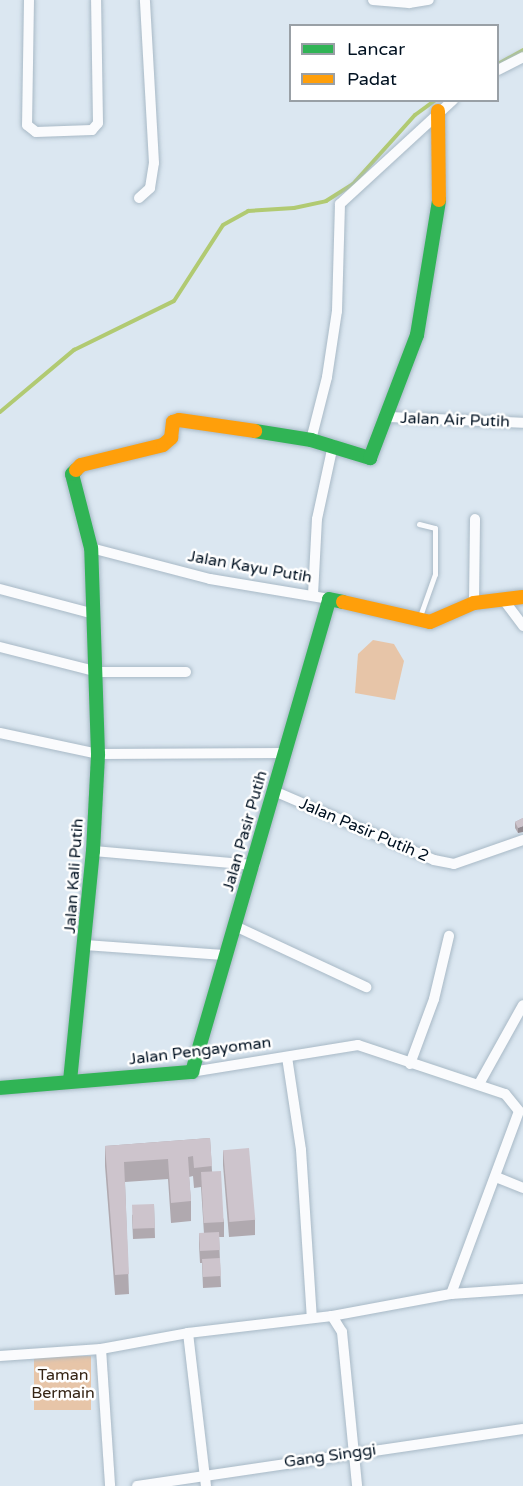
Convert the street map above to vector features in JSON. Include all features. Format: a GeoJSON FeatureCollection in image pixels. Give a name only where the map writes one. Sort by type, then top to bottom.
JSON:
{"type":"FeatureCollection","features":[{"type":"Feature","properties":{"kind":"street"},"geometry":{"type":"LineString","coordinates":[[29,0],[27,125],[36,132],[92,130],[98,123],[96,0]]}},
{"type":"Feature","properties":{"kind":"street"},"geometry":{"type":"LineString","coordinates":[[139,198],[150,188],[154,163],[146,0]]}},
{"type":"Feature","properties":{"kind":"street"},"geometry":{"type":"LineString","coordinates":[[373,0],[409,2],[429,0]]}},
{"type":"Feature","properties":{"kind":"street"},"geometry":{"type":"LineString","coordinates":[[499,69],[523,57]]}},
{"type":"Feature","properties":{"kind":"street"},"geometry":{"type":"LineString","coordinates":[[311,440],[327,377],[337,311],[340,204],[450,102]]}},
{"type":"Feature","properties":{"kind":"street"},"geometry":{"type":"LineString","coordinates":[[98,672],[91,548],[72,480],[74,470],[81,465],[163,445],[171,438],[173,422],[179,420],[311,440],[370,458],[388,417],[417,335],[433,254],[441,194],[438,111]]}},
{"type":"Feature","properties":{"kind":"street","name":"Jalan Air Putih"},"geometry":{"type":"LineString","coordinates":[[388,417],[523,423]]}},
{"type":"Feature","properties":{"kind":"street"},"geometry":{"type":"LineString","coordinates":[[313,595],[317,519],[333,445]]}},
{"type":"Feature","properties":{"kind":"street"},"geometry":{"type":"LineString","coordinates":[[474,603],[475,519]]}},
{"type":"Feature","properties":{"kind":"street","name":"Jalan Kayu Putih"},"geometry":{"type":"LineString","coordinates":[[91,548],[210,579],[313,595],[418,620],[440,620],[474,603],[523,597]]}},
{"type":"Feature","properties":{"kind":"street"},"geometry":{"type":"LineString","coordinates":[[0,589],[94,614]]}},
{"type":"Feature","properties":{"kind":"street"},"geometry":{"type":"LineString","coordinates":[[503,598],[523,626]]}},
{"type":"Feature","properties":{"kind":"street","name":"Jalan Pasir Putih"},"geometry":{"type":"LineString","coordinates":[[192,1072],[224,955],[254,865],[329,599]]}},
{"type":"Feature","properties":{"kind":"street"},"geometry":{"type":"LineString","coordinates":[[0,647],[98,672],[186,672]]}},
{"type":"Feature","properties":{"kind":"street","name":"Jalan Kali Putih"},"geometry":{"type":"LineString","coordinates":[[70,1081],[93,851],[98,754],[98,672]]}},
{"type":"Feature","properties":{"kind":"street"},"geometry":{"type":"LineString","coordinates":[[0,733],[98,754],[285,753]]}},
{"type":"Feature","properties":{"kind":"street","name":"Jalan Pasir Putih 2"},"geometry":{"type":"LineString","coordinates":[[274,791],[434,860],[454,864],[523,840]]}},
{"type":"Feature","properties":{"kind":"street"},"geometry":{"type":"LineString","coordinates":[[93,851],[254,865]]}},
{"type":"Feature","properties":{"kind":"street"},"geometry":{"type":"LineString","coordinates":[[235,926],[366,987]]}},
{"type":"Feature","properties":{"kind":"street"},"geometry":{"type":"LineString","coordinates":[[410,1064],[434,999],[449,936]]}},
{"type":"Feature","properties":{"kind":"street"},"geometry":{"type":"LineString","coordinates":[[85,945],[224,955]]}},
{"type":"Feature","properties":{"kind":"street"},"geometry":{"type":"LineString","coordinates":[[479,1084],[519,1021],[523,1005]]}},
{"type":"Feature","properties":{"kind":"street"},"geometry":{"type":"LineString","coordinates":[[287,1057],[358,1045],[505,1094],[521,1111],[451,1294]]}},
{"type":"Feature","properties":{"kind":"street","name":"Jalan Pengayoman"},"geometry":{"type":"LineString","coordinates":[[0,1088],[192,1072],[287,1057],[301,1150],[312,1318]]}},
{"type":"Feature","properties":{"kind":"street"},"geometry":{"type":"LineString","coordinates":[[496,1177],[523,1188]]}},
{"type":"Feature","properties":{"kind":"street"},"geometry":{"type":"LineString","coordinates":[[0,1356],[101,1349],[188,1333],[332,1316],[451,1294],[523,1289]]}},
{"type":"Feature","properties":{"kind":"street"},"geometry":{"type":"LineString","coordinates":[[332,1316],[342,1332],[357,1486]]}},
{"type":"Feature","properties":{"kind":"street"},"geometry":{"type":"LineString","coordinates":[[188,1333],[206,1486]]}},
{"type":"Feature","properties":{"kind":"street"},"geometry":{"type":"LineString","coordinates":[[101,1349],[110,1486]]}},
{"type":"Feature","properties":{"kind":"street","name":"Gang Singgi"},"geometry":{"type":"LineString","coordinates":[[137,1486],[353,1452],[523,1429]]}},
{"type":"Feature","properties":{"kind":"lane"},"geometry":{"type":"LineString","coordinates":[[418,620],[435,574],[435,528],[419,524]]}},
{"type":"Feature","properties":{"kind":"green space"},"geometry":{"type":"Polygon","coordinates":[[[373,640],[394,644],[404,661],[395,700],[355,693],[358,654],[373,640]]]}},
{"type":"Feature","properties":{"kind":"green space","name":"Taman Bermain"},"geometry":{"type":"Polygon","coordinates":[[[34,1356],[91,1356],[91,1410],[34,1410],[34,1356]]]}},
{"type":"Feature","properties":{"kind":"building"},"geometry":{"type":"Polygon","coordinates":[[[523,818],[523,826],[518,828],[515,822],[523,818]]]}},
{"type":"Feature","properties":{"kind":"building"},"geometry":{"type":"Polygon","coordinates":[[[210,1138],[212,1166],[194,1168],[193,1156],[188,1157],[191,1201],[171,1203],[168,1159],[124,1162],[129,1274],[115,1275],[105,1146],[210,1138]]]}},
{"type":"Feature","properties":{"kind":"building"},"geometry":{"type":"Polygon","coordinates":[[[249,1148],[255,1220],[229,1222],[223,1150],[249,1148]]]}},
{"type":"Feature","properties":{"kind":"building"},"geometry":{"type":"Polygon","coordinates":[[[221,1171],[224,1222],[204,1223],[201,1172],[221,1171]]]}},
{"type":"Feature","properties":{"kind":"building"},"geometry":{"type":"Polygon","coordinates":[[[154,1204],[155,1228],[133,1229],[132,1205],[154,1204]]]}},
{"type":"Feature","properties":{"kind":"building"},"geometry":{"type":"Polygon","coordinates":[[[219,1232],[220,1250],[200,1251],[199,1233],[219,1232]]]}},
{"type":"Feature","properties":{"kind":"building"},"geometry":{"type":"Polygon","coordinates":[[[220,1258],[221,1276],[203,1277],[202,1259],[220,1258]]]}},
{"type":"Feature","properties":{"kind":"waterway"},"geometry":{"type":"LineString","coordinates":[[499,63],[523,50]]}},
{"type":"Feature","properties":{"kind":"waterway"},"geometry":{"type":"LineString","coordinates":[[0,412],[74,350],[174,301],[223,225],[248,211],[294,208],[326,201],[353,184],[415,115],[433,102]]}},
{"type":"Feature","properties":{"kind":"traffic: fast"},"geometry":{"type":"LineString","coordinates":[[255,431],[311,440],[370,458],[417,335],[439,200]]}},
{"type":"Feature","properties":{"kind":"traffic: fast"},"geometry":{"type":"LineString","coordinates":[[70,1081],[93,851],[98,754],[91,548],[72,474],[76,470]]}},
{"type":"Feature","properties":{"kind":"traffic: fast"},"geometry":{"type":"LineString","coordinates":[[0,1088],[192,1072],[329,599],[343,602]]}},
{"type":"Feature","properties":{"kind":"traffic: slow"},"geometry":{"type":"LineString","coordinates":[[438,111],[439,200]]}},
{"type":"Feature","properties":{"kind":"traffic: slow"},"geometry":{"type":"LineString","coordinates":[[76,470],[81,465],[163,445],[171,438],[173,422],[179,420],[255,431]]}},
{"type":"Feature","properties":{"kind":"traffic: slow"},"geometry":{"type":"LineString","coordinates":[[343,602],[430,622],[474,603],[523,597]]}}]}
